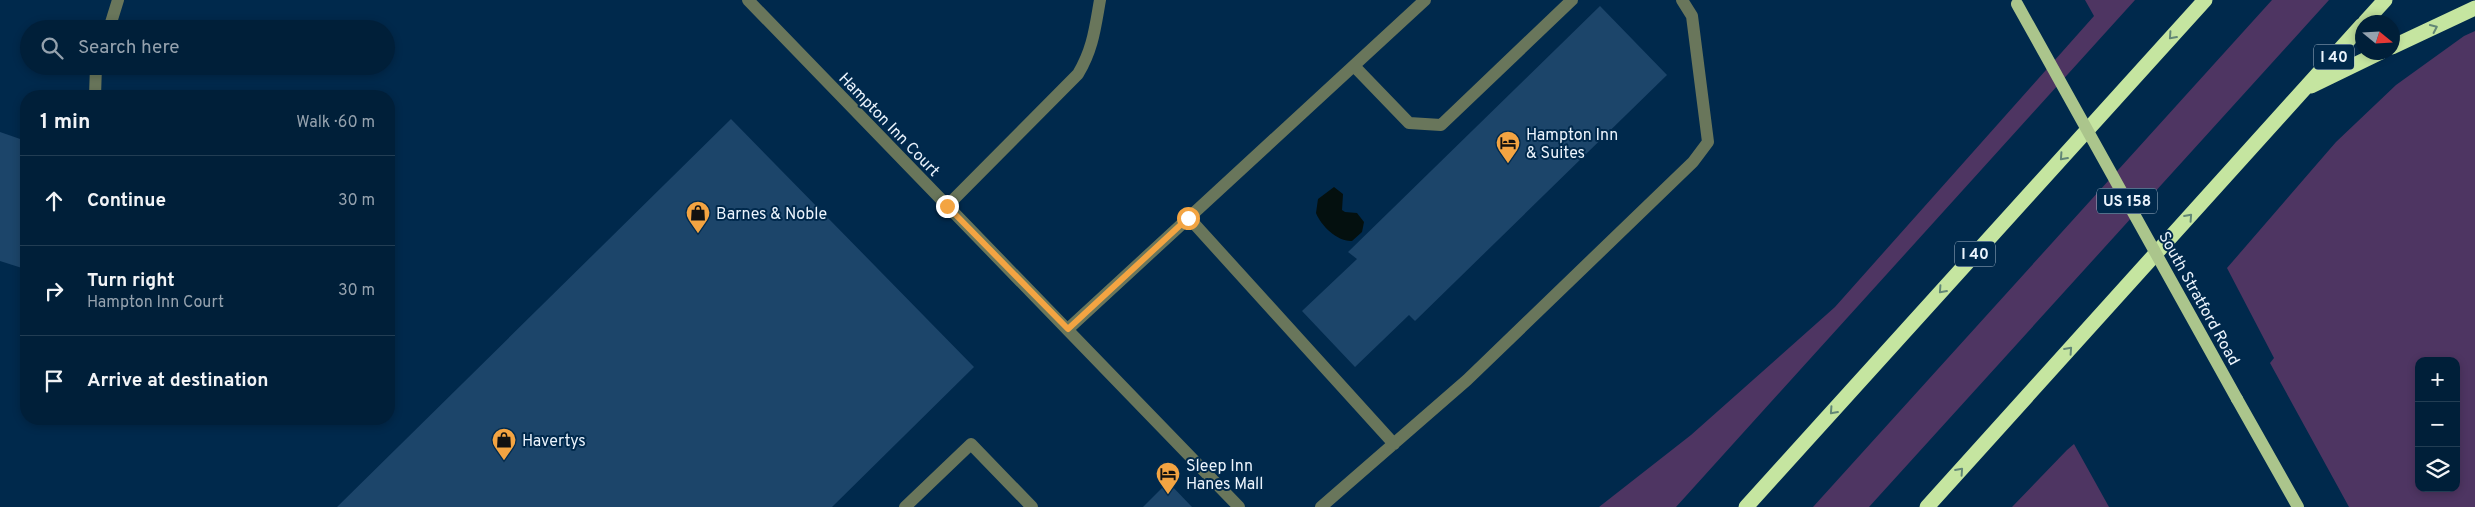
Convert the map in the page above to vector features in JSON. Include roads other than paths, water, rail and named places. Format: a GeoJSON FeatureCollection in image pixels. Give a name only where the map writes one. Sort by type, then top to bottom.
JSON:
{"type":"FeatureCollection","features":[{"type":"Feature","properties":{"kind":"highway","name":"I 40"},"geometry":{"type":"LineString","coordinates":[[1746,507],[2204,0]]}},
{"type":"Feature","properties":{"kind":"highway","name":"I 40"},"geometry":{"type":"LineString","coordinates":[[2372,15],[2385,0]]}},
{"type":"Feature","properties":{"kind":"highway"},"geometry":{"type":"LineString","coordinates":[[2400,43],[2475,8]]}},
{"type":"Feature","properties":{"kind":"highway","name":"I 40"},"geometry":{"type":"LineString","coordinates":[[1927,507],[2355,34]]}},
{"type":"Feature","properties":{"kind":"highway"},"geometry":{"type":"LineString","coordinates":[[2305,88],[2364,60]]}},
{"type":"Feature","properties":{"kind":"main road","name":"South Stratford Road"},"geometry":{"type":"LineString","coordinates":[[2016,2],[2298,507]]}},
{"type":"Feature","properties":{"kind":"street"},"geometry":{"type":"LineString","coordinates":[[112,20],[118,0]]}},
{"type":"Feature","properties":{"kind":"street","name":"Hampton Inn Court"},"geometry":{"type":"LineString","coordinates":[[748,0],[1239,507]]}},
{"type":"Feature","properties":{"kind":"street"},"geometry":{"type":"LineString","coordinates":[[947,206],[1078,74],[1088,56],[1094,36],[1100,0]]}},
{"type":"Feature","properties":{"kind":"street"},"geometry":{"type":"LineString","coordinates":[[1068,329],[1425,0]]}},
{"type":"Feature","properties":{"kind":"street"},"geometry":{"type":"LineString","coordinates":[[1354,66],[1409,123],[1441,125],[1572,0]]}},
{"type":"Feature","properties":{"kind":"street"},"geometry":{"type":"LineString","coordinates":[[1322,507],[1468,380],[1694,162],[1708,142],[1692,16],[1682,0]]}},
{"type":"Feature","properties":{"kind":"street"},"geometry":{"type":"LineString","coordinates":[[95,90],[96,75]]}},
{"type":"Feature","properties":{"kind":"street"},"geometry":{"type":"LineString","coordinates":[[1188,218],[1394,444]]}},
{"type":"Feature","properties":{"kind":"street"},"geometry":{"type":"LineString","coordinates":[[905,507],[971,444],[1032,507]]}},
{"type":"Feature","properties":{"kind":"place","name":"Hampton Inn & Suites"},"geometry":{"type":"Point","coordinates":[1508,164]}},
{"type":"Feature","properties":{"kind":"place","name":"Barnes & Noble"},"geometry":{"type":"Point","coordinates":[698,234]}},
{"type":"Feature","properties":{"kind":"place","name":"Havertys"},"geometry":{"type":"Point","coordinates":[504,461]}},
{"type":"Feature","properties":{"kind":"place","name":"Sleep Inn Hanes Mall"},"geometry":{"type":"Point","coordinates":[1168,495]}}]}
